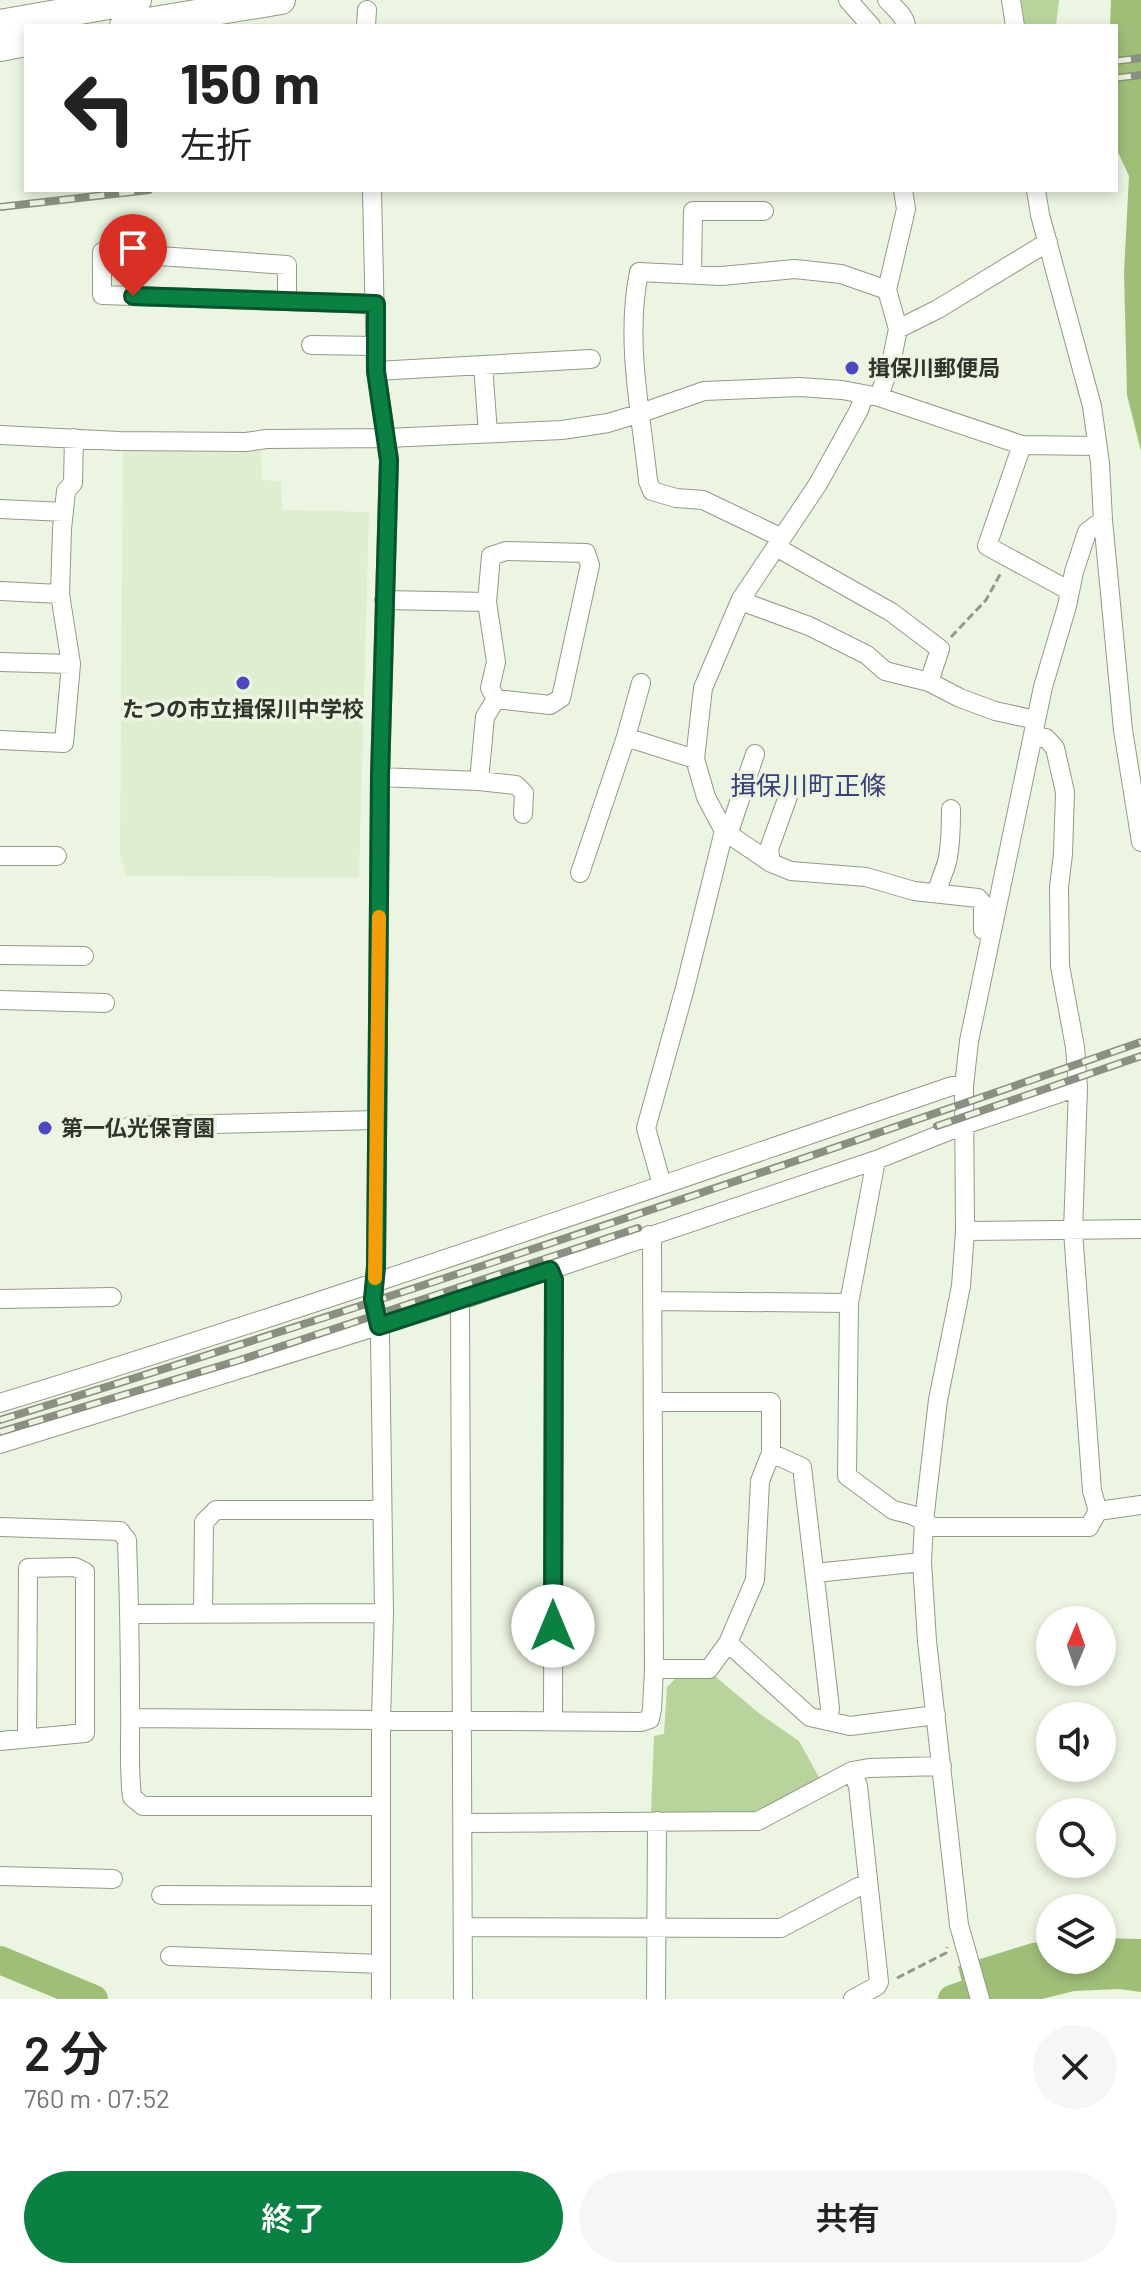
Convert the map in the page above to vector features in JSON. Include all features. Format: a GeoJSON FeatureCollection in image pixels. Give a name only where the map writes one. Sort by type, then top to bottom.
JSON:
{"type":"FeatureCollection","features":[{"type":"Feature","properties":{"kind":"highway"},"geometry":{"type":"LineString","coordinates":[[0,24],[137,0]]}},
{"type":"Feature","properties":{"kind":"highway"},"geometry":{"type":"LineString","coordinates":[[136,24],[281,0]]}},
{"type":"Feature","properties":{"kind":"highway"},"geometry":{"type":"LineString","coordinates":[[0,47],[24,42]]}},
{"type":"Feature","properties":{"kind":"street"},"geometry":{"type":"LineString","coordinates":[[848,0],[869,24]]}},
{"type":"Feature","properties":{"kind":"street"},"geometry":{"type":"LineString","coordinates":[[887,0],[906,24]]}},
{"type":"Feature","properties":{"kind":"street"},"geometry":{"type":"LineString","coordinates":[[1011,0],[1015,24]]}},
{"type":"Feature","properties":{"kind":"street"},"geometry":{"type":"LineString","coordinates":[[372,192],[376,371],[389,460],[380,777],[373,1299],[379,1326],[384,1613],[380,1806],[381,1999]]}},
{"type":"Feature","properties":{"kind":"street"},"geometry":{"type":"LineString","coordinates":[[903,192],[906,209],[887,290],[898,329],[892,358],[818,484],[741,599],[703,688],[695,759],[706,797],[726,833],[771,863],[791,871],[866,877],[914,891],[978,898],[983,904],[983,935],[987,948]]}},
{"type":"Feature","properties":{"kind":"street"},"geometry":{"type":"LineString","coordinates":[[1036,192],[1092,406],[1123,730],[1141,842]]}},
{"type":"Feature","properties":{"kind":"street"},"geometry":{"type":"LineString","coordinates":[[692,274],[693,211],[764,211]]}},
{"type":"Feature","properties":{"kind":"street"},"geometry":{"type":"LineString","coordinates":[[898,329],[938,309],[1048,242]]}},
{"type":"Feature","properties":{"kind":"street"},"geometry":{"type":"LineString","coordinates":[[287,301],[287,265],[102,252],[102,295],[376,304]]}},
{"type":"Feature","properties":{"kind":"street"},"geometry":{"type":"LineString","coordinates":[[887,290],[841,274],[795,269],[721,276],[639,272],[634,297],[633,360],[648,481],[652,491],[676,498],[703,500],[891,612],[940,649],[929,682]]}},
{"type":"Feature","properties":{"kind":"street"},"geometry":{"type":"LineString","coordinates":[[311,345],[376,346]]}},
{"type":"Feature","properties":{"kind":"street"},"geometry":{"type":"LineString","coordinates":[[376,371],[591,359]]}},
{"type":"Feature","properties":{"kind":"street"},"geometry":{"type":"LineString","coordinates":[[483,365],[488,433]]}},
{"type":"Feature","properties":{"kind":"street"},"geometry":{"type":"LineString","coordinates":[[0,435],[246,442],[562,430],[608,423],[704,391],[800,387],[872,396],[1022,445],[1097,446]]}},
{"type":"Feature","properties":{"kind":"street"},"geometry":{"type":"LineString","coordinates":[[0,740],[64,743],[71,664],[60,594],[64,512],[66,491],[73,483],[74,438]]}},
{"type":"Feature","properties":{"kind":"street"},"geometry":{"type":"LineString","coordinates":[[1022,445],[987,546],[1070,591]]}},
{"type":"Feature","properties":{"kind":"street"},"geometry":{"type":"LineString","coordinates":[[0,509],[64,512]]}},
{"type":"Feature","properties":{"kind":"street"},"geometry":{"type":"LineString","coordinates":[[980,1999],[959,1925],[927,1641],[922,1562],[924,1521],[938,1400],[961,1286],[965,1231],[964,1086],[969,1041],[1043,687],[1087,532],[1103,520]]}},
{"type":"Feature","properties":{"kind":"street"},"geometry":{"type":"LineString","coordinates":[[506,551],[586,553],[590,565],[561,698],[550,705],[496,699],[490,688],[496,662],[487,602],[491,556],[506,551]]}},
{"type":"Feature","properties":{"kind":"street"},"geometry":{"type":"LineString","coordinates":[[0,591],[60,594]]}},
{"type":"Feature","properties":{"kind":"street"},"geometry":{"type":"LineString","coordinates":[[741,599],[809,626],[867,655],[885,671],[929,682],[1035,728],[1055,748],[1065,792],[1059,887],[1060,966],[1075,1047],[1078,1087],[1073,1231],[1092,1491],[1098,1511],[1089,1527],[933,1527],[893,1510],[847,1476],[849,1303],[876,1160]]}},
{"type":"Feature","properties":{"kind":"street"},"geometry":{"type":"LineString","coordinates":[[384,600],[487,602]]}},
{"type":"Feature","properties":{"kind":"street"},"geometry":{"type":"LineString","coordinates":[[0,662],[71,664]]}},
{"type":"Feature","properties":{"kind":"street"},"geometry":{"type":"LineString","coordinates":[[580,873],[641,683]]}},
{"type":"Feature","properties":{"kind":"street"},"geometry":{"type":"LineString","coordinates":[[479,781],[485,717],[496,699]]}},
{"type":"Feature","properties":{"kind":"street"},"geometry":{"type":"LineString","coordinates":[[626,737],[695,759]]}},
{"type":"Feature","properties":{"kind":"street"},"geometry":{"type":"LineString","coordinates":[[662,1185],[646,1128],[726,833],[755,754]]}},
{"type":"Feature","properties":{"kind":"street"},"geometry":{"type":"LineString","coordinates":[[380,777],[516,785],[524,793],[523,814]]}},
{"type":"Feature","properties":{"kind":"street"},"geometry":{"type":"LineString","coordinates":[[771,863],[769,849],[791,788]]}},
{"type":"Feature","properties":{"kind":"street"},"geometry":{"type":"LineString","coordinates":[[937,893],[946,863],[951,809]]}},
{"type":"Feature","properties":{"kind":"street"},"geometry":{"type":"LineString","coordinates":[[0,856],[57,856]]}},
{"type":"Feature","properties":{"kind":"street"},"geometry":{"type":"LineString","coordinates":[[0,955],[84,956]]}},
{"type":"Feature","properties":{"kind":"street"},"geometry":{"type":"LineString","coordinates":[[0,1000],[105,1003]]}},
{"type":"Feature","properties":{"kind":"street"},"geometry":{"type":"LineString","coordinates":[[0,1403],[375,1284],[952,1086],[964,1086]]}},
{"type":"Feature","properties":{"kind":"street"},"geometry":{"type":"LineString","coordinates":[[0,1444],[458,1301],[876,1160],[964,1125],[1078,1087]]}},
{"type":"Feature","properties":{"kind":"street"},"geometry":{"type":"LineString","coordinates":[[130,1126],[377,1120]]}},
{"type":"Feature","properties":{"kind":"street"},"geometry":{"type":"LineString","coordinates":[[965,1231],[1141,1229]]}},
{"type":"Feature","properties":{"kind":"street"},"geometry":{"type":"LineString","coordinates":[[131,1718],[641,1722],[650,1719],[654,1669],[654,1402],[652,1244],[649,1235]]}},
{"type":"Feature","properties":{"kind":"street"},"geometry":{"type":"LineString","coordinates":[[550,1270],[554,1280],[553,1721]]}},
{"type":"Feature","properties":{"kind":"street"},"geometry":{"type":"LineString","coordinates":[[0,1299],[112,1297]]}},
{"type":"Feature","properties":{"kind":"street"},"geometry":{"type":"LineString","coordinates":[[458,1301],[463,1999]]}},
{"type":"Feature","properties":{"kind":"street"},"geometry":{"type":"LineString","coordinates":[[652,1301],[849,1303]]}},
{"type":"Feature","properties":{"kind":"street"},"geometry":{"type":"LineString","coordinates":[[654,1402],[771,1402],[771,1453],[760,1481],[755,1580],[728,1643],[709,1669],[654,1669]]}},
{"type":"Feature","properties":{"kind":"street"},"geometry":{"type":"LineString","coordinates":[[771,1453],[802,1467],[830,1708],[828,1721]]}},
{"type":"Feature","properties":{"kind":"street"},"geometry":{"type":"LineString","coordinates":[[1098,1511],[1141,1505]]}},
{"type":"Feature","properties":{"kind":"street"},"geometry":{"type":"LineString","coordinates":[[203,1613],[204,1522],[216,1510],[381,1510]]}},
{"type":"Feature","properties":{"kind":"street"},"geometry":{"type":"LineString","coordinates":[[0,1527],[120,1531],[127,1540],[131,1718],[128,1767],[132,1797],[143,1806],[380,1806]]}},
{"type":"Feature","properties":{"kind":"street"},"geometry":{"type":"LineString","coordinates":[[815,1573],[922,1562]]}},
{"type":"Feature","properties":{"kind":"street"},"geometry":{"type":"LineString","coordinates":[[0,1741],[85,1733],[85,1572],[75,1567],[28,1568],[27,1738]]}},
{"type":"Feature","properties":{"kind":"street"},"geometry":{"type":"LineString","coordinates":[[130,1614],[384,1613]]}},
{"type":"Feature","properties":{"kind":"street"},"geometry":{"type":"LineString","coordinates":[[728,1643],[810,1717],[850,1726],[936,1715]]}},
{"type":"Feature","properties":{"kind":"street"},"geometry":{"type":"LineString","coordinates":[[463,1823],[758,1821],[852,1771],[942,1766]]}},
{"type":"Feature","properties":{"kind":"street"},"geometry":{"type":"LineString","coordinates":[[852,1771],[858,1786],[879,1982],[853,1999]]}},
{"type":"Feature","properties":{"kind":"street"},"geometry":{"type":"LineString","coordinates":[[656,1999],[657,1821]]}},
{"type":"Feature","properties":{"kind":"street"},"geometry":{"type":"LineString","coordinates":[[0,1876],[113,1879]]}},
{"type":"Feature","properties":{"kind":"street"},"geometry":{"type":"LineString","coordinates":[[463,1927],[781,1928],[858,1887],[868,1886]]}},
{"type":"Feature","properties":{"kind":"street"},"geometry":{"type":"LineString","coordinates":[[161,1895],[381,1896]]}},
{"type":"Feature","properties":{"kind":"street"},"geometry":{"type":"LineString","coordinates":[[170,1956],[381,1964]]}},
{"type":"Feature","properties":{"kind":"path"},"geometry":{"type":"LineString","coordinates":[[940,649],[986,600],[1010,558]]}},
{"type":"Feature","properties":{"kind":"path"},"geometry":{"type":"LineString","coordinates":[[879,1982],[887,1983],[946,1953],[946,1937]]}},
{"type":"Feature","properties":{"kind":"shaded area"},"geometry":{"type":"Polygon","coordinates":[[[1021,0],[1059,0],[1056,24],[1025,24],[1021,0]]]}},
{"type":"Feature","properties":{"kind":"shaded area"},"geometry":{"type":"Polygon","coordinates":[[[1111,0],[1141,0],[1141,451],[1127,395],[1124,272],[1129,176],[1118,152],[1118,24],[1110,24],[1111,0]]]}},
{"type":"Feature","properties":{"kind":"shaded area","name":"たつの市立揖保川中学校"},"geometry":{"type":"Polygon","coordinates":[[[123,447],[261,448],[262,480],[281,481],[282,510],[369,512],[359,877],[126,876],[120,853],[123,447]]]}},
{"type":"Feature","properties":{"kind":"shaded area"},"geometry":{"type":"Polygon","coordinates":[[[716,1677],[760,1714],[799,1741],[820,1779],[752,1814],[651,1813],[654,1736],[664,1734],[667,1687],[676,1678],[716,1677]]]}},
{"type":"Feature","properties":{"kind":"shaded area"},"geometry":{"type":"Polygon","coordinates":[[[1116,1938],[1141,1939],[1141,1992],[1119,1989],[1074,1991],[1042,1999],[966,1999],[958,1966],[1036,1943],[1036,1974],[1116,1974],[1116,1938]]]}},
{"type":"Feature","properties":{"kind":"waterway"},"geometry":{"type":"LineString","coordinates":[[0,1960],[94,1999]]}},
{"type":"Feature","properties":{"kind":"waterway"},"geometry":{"type":"LineString","coordinates":[[952,1999],[1000,1982]]}},
{"type":"Feature","properties":{"kind":"railway"},"geometry":{"type":"LineString","coordinates":[[1118,61],[1141,58]]}},
{"type":"Feature","properties":{"kind":"railway"},"geometry":{"type":"LineString","coordinates":[[1118,78],[1141,75]]}},
{"type":"Feature","properties":{"kind":"railway"},"geometry":{"type":"LineString","coordinates":[[0,207],[131,192]]}},
{"type":"Feature","properties":{"kind":"railway"},"geometry":{"type":"LineString","coordinates":[[0,1420],[572,1236],[1141,1042]]}},
{"type":"Feature","properties":{"kind":"railway"},"geometry":{"type":"LineString","coordinates":[[937,1126],[1141,1056]]}},
{"type":"Feature","properties":{"kind":"railway"},"geometry":{"type":"LineString","coordinates":[[0,1432],[240,1360],[638,1228]]}},
{"type":"Feature","properties":{"kind":"slow traffic"},"geometry":{"type":"LineString","coordinates":[[375,1278],[379,917]]}},
{"type":"Feature","properties":{"kind":"place","name":"揖保川郵便局"},"geometry":{"type":"Point","coordinates":[852,368]}},
{"type":"Feature","properties":{"kind":"place","name":"たつの市立揖保川中学校"},"geometry":{"type":"Point","coordinates":[243,683]}},
{"type":"Feature","properties":{"kind":"place","name":"第一仏光保育園"},"geometry":{"type":"Point","coordinates":[45,1128]}},
{"type":"Feature","properties":{"kind":"district","name":"揖保川町正條"},"geometry":{"type":"Point","coordinates":[808,786]}},
{"type":"Feature","properties":{"kind":"route"},"geometry":{"type":"LineString","coordinates":[[133,296],[376,304],[376,371],[389,460],[380,777],[376,1267],[373,1299],[379,1326],[550,1270],[554,1280],[553,1626]]}}]}
